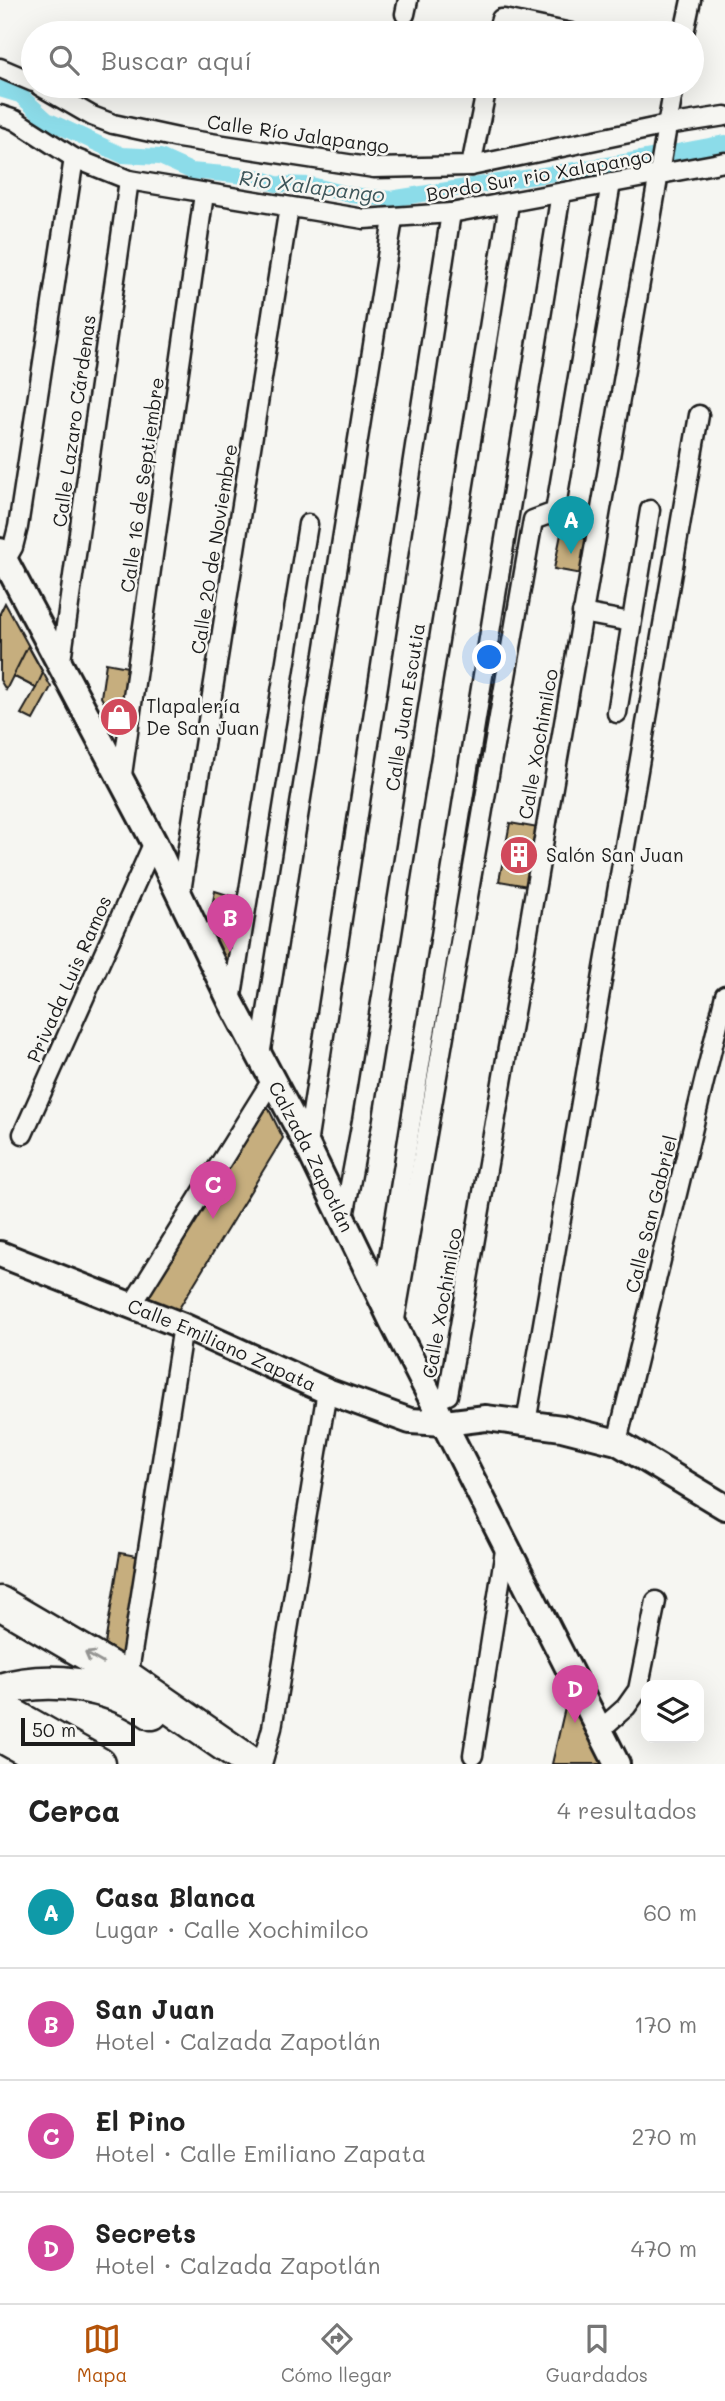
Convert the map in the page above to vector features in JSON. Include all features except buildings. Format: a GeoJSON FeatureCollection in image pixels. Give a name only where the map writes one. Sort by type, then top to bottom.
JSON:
{"type":"FeatureCollection","features":[{"type":"Feature","properties":{"kind":"highway"},"geometry":{"type":"LineString","coordinates":[[0,1603],[128,1678],[252,1764]]}},
{"type":"Feature","properties":{"kind":"highway"},"geometry":{"type":"LineString","coordinates":[[0,1690],[41,1682],[74,1684],[109,1693],[145,1708],[225,1764]]}},
{"type":"Feature","properties":{"kind":"highway"},"geometry":{"type":"LineString","coordinates":[[0,1708],[99,1764]]}},
{"type":"Feature","properties":{"kind":"highway"},"geometry":{"type":"LineString","coordinates":[[0,1735],[52,1764]]}},
{"type":"Feature","properties":{"kind":"street"},"geometry":{"type":"LineString","coordinates":[[687,21],[691,0]]}},
{"type":"Feature","properties":{"kind":"street"},"geometry":{"type":"LineString","coordinates":[[0,68],[21,77]]}},
{"type":"Feature","properties":{"kind":"street","name":"Calle Río Jalapango"},"geometry":{"type":"LineString","coordinates":[[61,98],[92,116],[178,138],[374,168],[471,166],[667,125],[725,116]]}},
{"type":"Feature","properties":{"kind":"street"},"geometry":{"type":"LineString","coordinates":[[471,166],[485,98]]}},
{"type":"Feature","properties":{"kind":"street","name":"Calle Xochimilco"},"geometry":{"type":"LineString","coordinates":[[440,1412],[448,1395],[672,98]]}},
{"type":"Feature","properties":{"kind":"street","name":"Bordo Sur rio Xalapango"},"geometry":{"type":"LineString","coordinates":[[0,115],[15,120],[74,158],[129,180],[364,219],[451,213],[561,193],[611,183],[660,160],[725,162]]}},
{"type":"Feature","properties":{"kind":"street"},"geometry":{"type":"LineString","coordinates":[[2,561],[13,547],[18,527],[74,158]]}},
{"type":"Feature","properties":{"kind":"street","name":"Calle Lazaro Cárdenas"},"geometry":{"type":"LineString","coordinates":[[60,668],[129,180]]}},
{"type":"Feature","properties":{"kind":"street"},"geometry":{"type":"LineString","coordinates":[[394,1325],[533,520],[555,512],[611,183]]}},
{"type":"Feature","properties":{"kind":"street"},"geometry":{"type":"LineString","coordinates":[[382,1300],[561,193]]}},
{"type":"Feature","properties":{"kind":"street","name":"Calle 16 de Septiembre"},"geometry":{"type":"LineString","coordinates":[[121,782],[205,194]]}},
{"type":"Feature","properties":{"kind":"street","name":"Calle Juan Escutia"},"geometry":{"type":"LineString","coordinates":[[344,1217],[362,1121],[509,203]]}},
{"type":"Feature","properties":{"kind":"street","name":"Calle 20 de Noviembre"},"geometry":{"type":"LineString","coordinates":[[180,898],[289,207]]}},
{"type":"Feature","properties":{"kind":"street"},"geometry":{"type":"LineString","coordinates":[[307,1145],[451,213]]}},
{"type":"Feature","properties":{"kind":"street"},"geometry":{"type":"LineString","coordinates":[[260,1056],[393,219]]}},
{"type":"Feature","properties":{"kind":"street"},"geometry":{"type":"LineString","coordinates":[[526,1423],[699,415]]}},
{"type":"Feature","properties":{"kind":"street"},"geometry":{"type":"LineString","coordinates":[[617,713],[650,510]]}},
{"type":"Feature","properties":{"kind":"street"},"geometry":{"type":"LineString","coordinates":[[231,1002],[308,524]]}},
{"type":"Feature","properties":{"kind":"street","name":"Calzada Zapotlán"},"geometry":{"type":"LineString","coordinates":[[2,561],[155,842],[231,1002],[344,1217],[394,1325],[617,1764]]}},
{"type":"Feature","properties":{"kind":"street"},"geometry":{"type":"LineString","coordinates":[[582,613],[632,622]]}},
{"type":"Feature","properties":{"kind":"street","name":"Privada Luis Ramos"},"geometry":{"type":"LineString","coordinates":[[23,1133],[155,842]]}},
{"type":"Feature","properties":{"kind":"street","name":"Calle San Gabriel"},"geometry":{"type":"LineString","coordinates":[[617,1442],[725,995]]}},
{"type":"Feature","properties":{"kind":"street"},"geometry":{"type":"LineString","coordinates":[[132,1305],[272,1080]]}},
{"type":"Feature","properties":{"kind":"street","name":"Calle Emiliano Zapata"},"geometry":{"type":"LineString","coordinates":[[0,1254],[183,1326],[327,1391],[410,1421],[440,1412],[562,1428],[617,1442],[725,1507]]}},
{"type":"Feature","properties":{"kind":"street"},"geometry":{"type":"LineString","coordinates":[[128,1678],[183,1326]]}},
{"type":"Feature","properties":{"kind":"street"},"geometry":{"type":"LineString","coordinates":[[262,1764],[272,1728],[327,1391]]}},
{"type":"Feature","properties":{"kind":"street"},"geometry":{"type":"LineString","coordinates":[[473,1755],[506,1544]]}},
{"type":"Feature","properties":{"kind":"street"},"geometry":{"type":"LineString","coordinates":[[600,1730],[626,1707],[638,1690],[656,1601]]}},
{"type":"Feature","properties":{"kind":"waterway","name":"Rio Xalapango"},"geometry":{"type":"LineString","coordinates":[[0,89],[21,96]]}},
{"type":"Feature","properties":{"kind":"waterway","name":"Rio Xalapango"},"geometry":{"type":"LineString","coordinates":[[23,98],[47,120],[122,155],[160,157],[191,171],[257,177],[276,184],[311,185],[351,195],[390,199],[613,164],[725,143]]}},
{"type":"Feature","properties":{"kind":"place","name":"Casa Blanca"},"geometry":{"type":"Point","coordinates":[571,554]}},
{"type":"Feature","properties":{"kind":"place","name":"Tlapalería De San Juan"},"geometry":{"type":"Point","coordinates":[119,717]}},
{"type":"Feature","properties":{"kind":"place","name":"Salón San Juan"},"geometry":{"type":"Point","coordinates":[519,855]}},
{"type":"Feature","properties":{"kind":"place","name":"San Juan"},"geometry":{"type":"Point","coordinates":[230,952]}},
{"type":"Feature","properties":{"kind":"place","name":"El Pino"},"geometry":{"type":"Point","coordinates":[213,1219]}},
{"type":"Feature","properties":{"kind":"place","name":"Secrets"},"geometry":{"type":"Point","coordinates":[575,1723]}}]}
